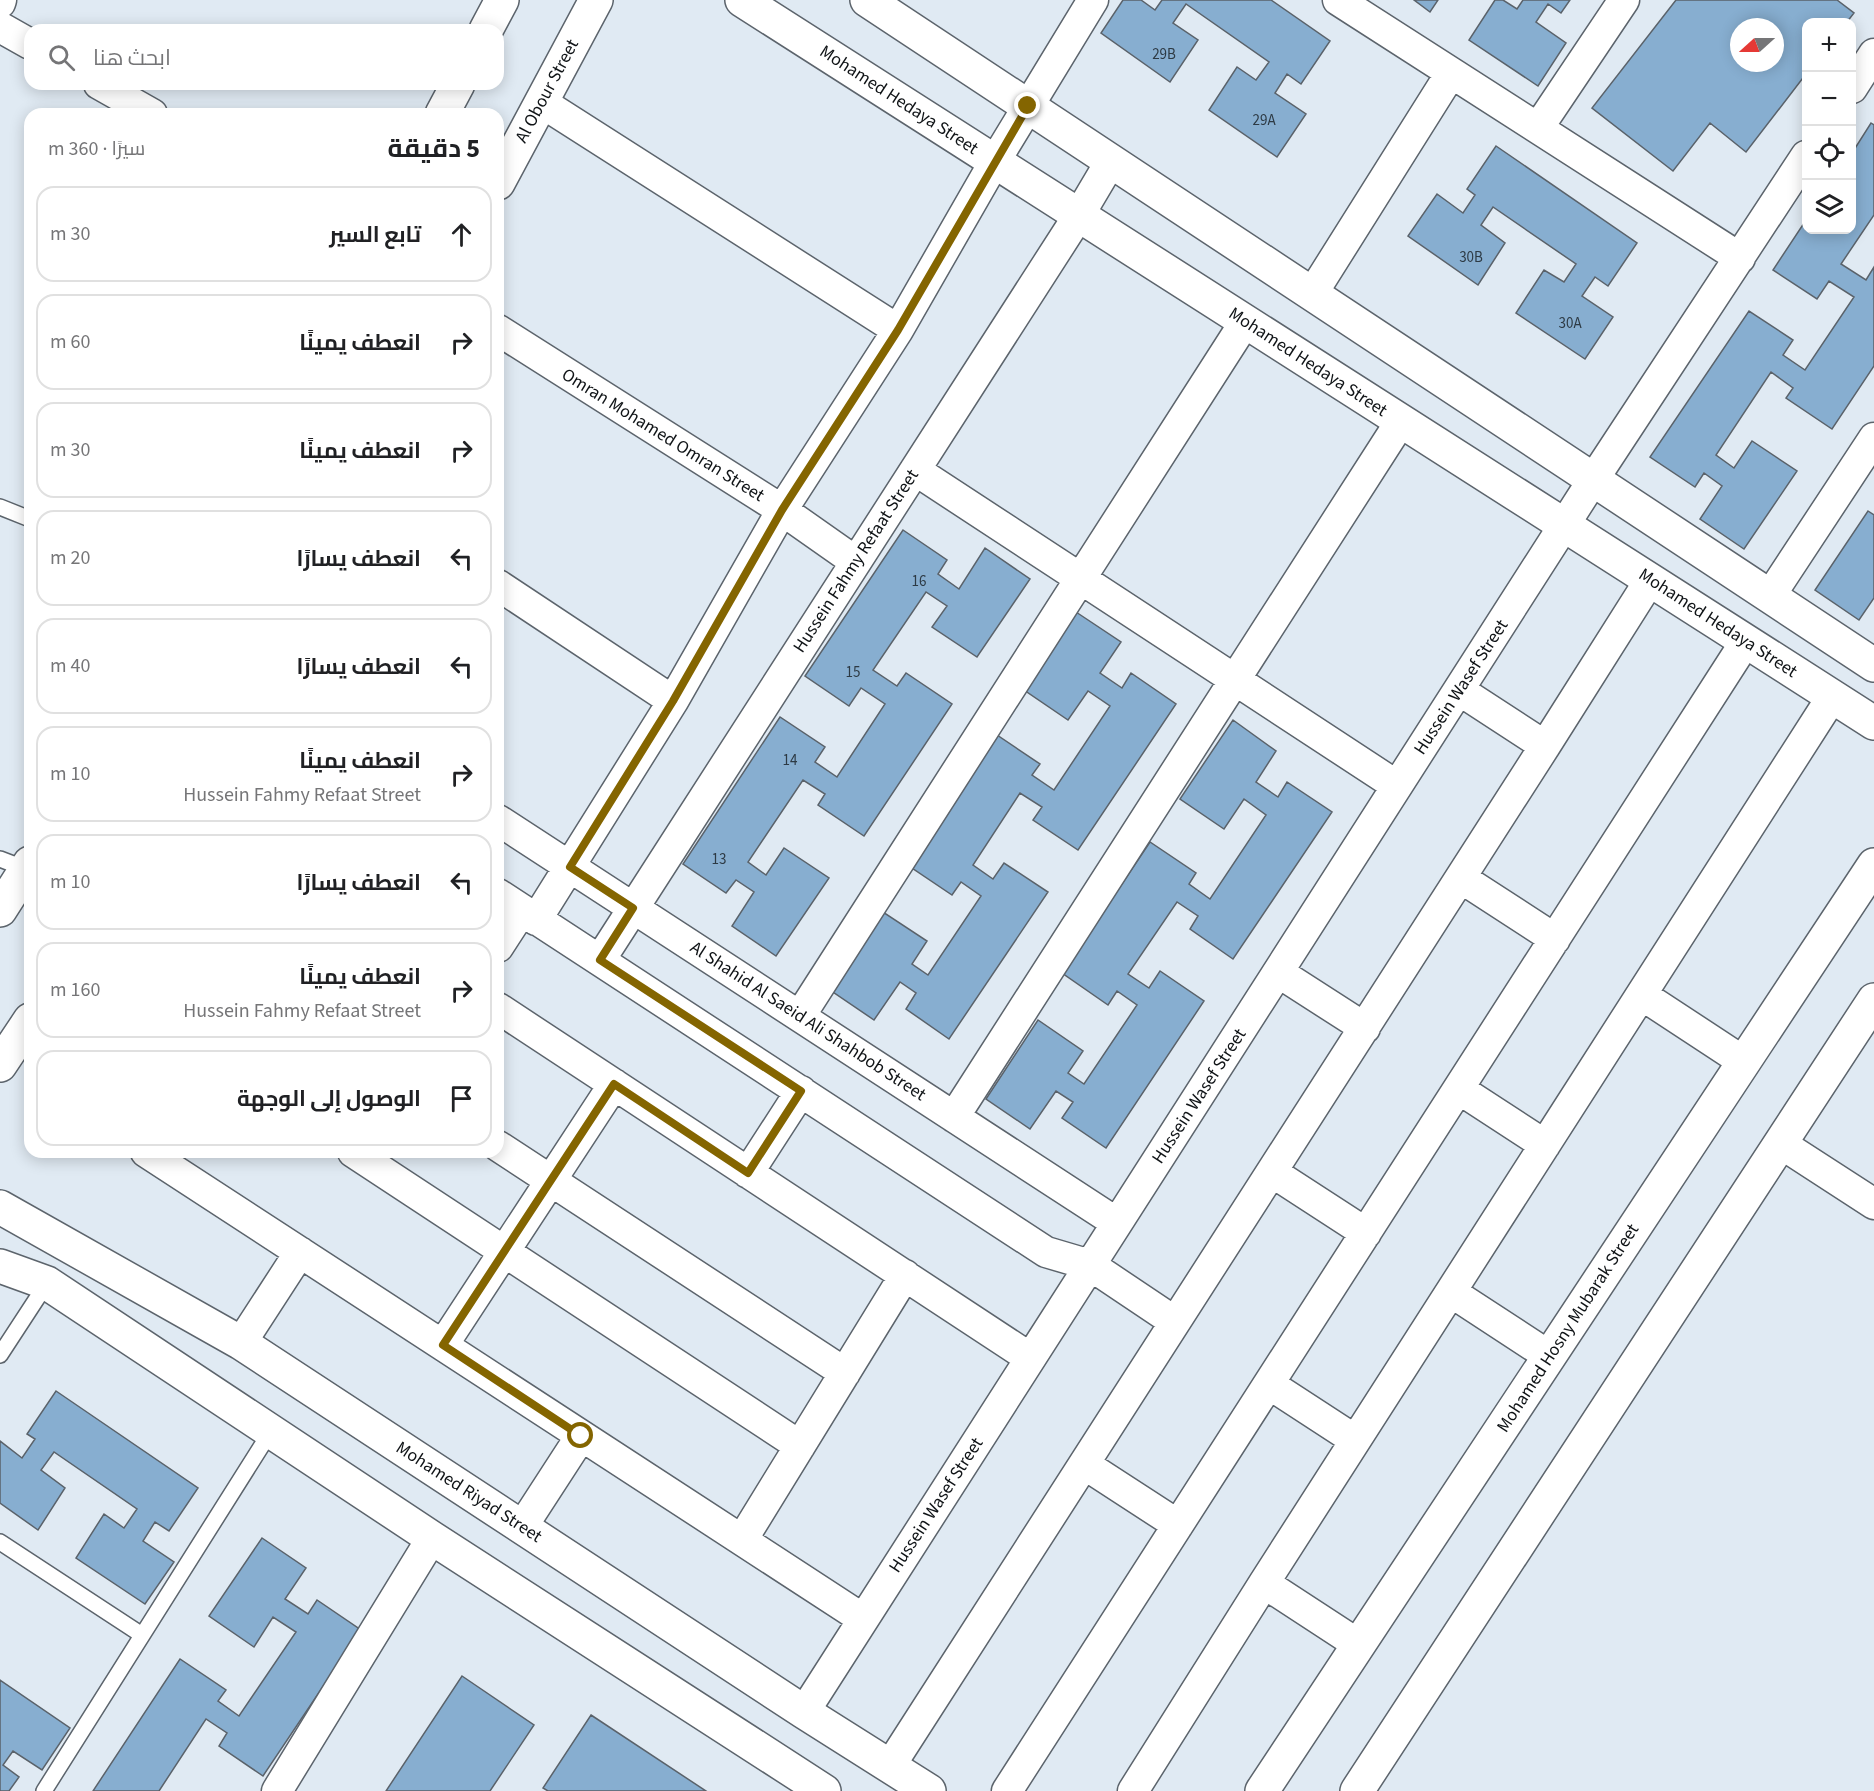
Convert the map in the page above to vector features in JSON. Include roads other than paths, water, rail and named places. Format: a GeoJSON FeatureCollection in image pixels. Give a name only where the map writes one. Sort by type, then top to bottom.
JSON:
{"type":"FeatureCollection","features":[{"type":"Feature","properties":{"kind":"street"},"geometry":{"type":"LineString","coordinates":[[489,24],[502,0]]}},
{"type":"Feature","properties":{"kind":"street","name":"Al Obour Street"},"geometry":{"type":"LineString","coordinates":[[504,172],[596,0]]}},
{"type":"Feature","properties":{"kind":"street","name":"Mohamed Hedaya Street"},"geometry":{"type":"LineString","coordinates":[[742,0],[1874,723]]}},
{"type":"Feature","properties":{"kind":"street"},"geometry":{"type":"LineString","coordinates":[[867,0],[1874,665]]}},
{"type":"Feature","properties":{"kind":"street"},"geometry":{"type":"LineString","coordinates":[[504,936],[519,908],[570,867],[673,701],[782,510],[898,330],[994,161],[1093,0]]}},
{"type":"Feature","properties":{"kind":"street"},"geometry":{"type":"LineString","coordinates":[[1338,0],[1740,258]]}},
{"type":"Feature","properties":{"kind":"street"},"geometry":{"type":"LineString","coordinates":[[1538,128],[1624,0]]}},
{"type":"Feature","properties":{"kind":"street"},"geometry":{"type":"LineString","coordinates":[[0,27],[24,41]]}},
{"type":"Feature","properties":{"kind":"street"},"geometry":{"type":"LineString","coordinates":[[1856,81],[1874,54]]}},
{"type":"Feature","properties":{"kind":"street"},"geometry":{"type":"LineString","coordinates":[[1312,294],[1451,73]]}},
{"type":"Feature","properties":{"kind":"street"},"geometry":{"type":"LineString","coordinates":[[110,90],[141,108]]}},
{"type":"Feature","properties":{"kind":"street"},"geometry":{"type":"LineString","coordinates":[[445,108],[455,90]]}},
{"type":"Feature","properties":{"kind":"street"},"geometry":{"type":"LineString","coordinates":[[541,102],[898,330]]}},
{"type":"Feature","properties":{"kind":"street","name":"Hussein Fahmy Refaat Street"},"geometry":{"type":"LineString","coordinates":[[600,960],[1079,215],[1111,161]]}},
{"type":"Feature","properties":{"kind":"street","name":"Hussein Wasef Street"},"geometry":{"type":"LineString","coordinates":[[804,1712],[1564,525],[1802,162]]}},
{"type":"Feature","properties":{"kind":"street"},"geometry":{"type":"LineString","coordinates":[[800,1016],[1245,322]]}},
{"type":"Feature","properties":{"kind":"street","name":"Omran Mohamed Omran Street"},"geometry":{"type":"LineString","coordinates":[[504,334],[782,510],[856,562]]}},
{"type":"Feature","properties":{"kind":"street"},"geometry":{"type":"LineString","coordinates":[[954,1117],[1401,421]]}},
{"type":"Feature","properties":{"kind":"street"},"geometry":{"type":"LineString","coordinates":[[1770,596],[1874,438]]}},
{"type":"Feature","properties":{"kind":"street"},"geometry":{"type":"LineString","coordinates":[[915,470],[1397,786]]}},
{"type":"Feature","properties":{"kind":"street"},"geometry":{"type":"LineString","coordinates":[[890,1766],[1650,580]]}},
{"type":"Feature","properties":{"kind":"street"},"geometry":{"type":"LineString","coordinates":[[504,589],[673,701]]}},
{"type":"Feature","properties":{"kind":"street"},"geometry":{"type":"LineString","coordinates":[[1007,1791],[1746,641]]}},
{"type":"Feature","properties":{"kind":"street"},"geometry":{"type":"LineString","coordinates":[[1459,690],[1545,746]]}},
{"type":"Feature","properties":{"kind":"street"},"geometry":{"type":"LineString","coordinates":[[1133,1791],[1264,1582],[1832,697]]}},
{"type":"Feature","properties":{"kind":"street","name":"Al Shahid Al Saeid Ali Shahbob Street"},"geometry":{"type":"LineString","coordinates":[[504,824],[1118,1223]]}},
{"type":"Feature","properties":{"kind":"street","name":"Mohamed Hosny Mubarak Street"},"geometry":{"type":"LineString","coordinates":[[1262,1791],[1874,865]]}},
{"type":"Feature","properties":{"kind":"street"},"geometry":{"type":"LineString","coordinates":[[0,910],[22,871]]}},
{"type":"Feature","properties":{"kind":"street"},"geometry":{"type":"LineString","coordinates":[[1461,878],[1556,939]]}},
{"type":"Feature","properties":{"kind":"street"},"geometry":{"type":"LineString","coordinates":[[519,908],[1046,1252],[1090,1265],[1176,1322]]}},
{"type":"Feature","properties":{"kind":"street"},"geometry":{"type":"LineString","coordinates":[[1278,972],[1365,1028]]}},
{"type":"Feature","properties":{"kind":"street"},"geometry":{"type":"LineString","coordinates":[[1641,995],[1744,1062]]}},
{"type":"Feature","properties":{"kind":"street"},"geometry":{"type":"LineString","coordinates":[[1357,1791],[1874,1000]]}},
{"type":"Feature","properties":{"kind":"street"},"geometry":{"type":"LineString","coordinates":[[504,1012],[1030,1358]]}},
{"type":"Feature","properties":{"kind":"street"},"geometry":{"type":"LineString","coordinates":[[0,1065],[24,1029]]}},
{"type":"Feature","properties":{"kind":"street"},"geometry":{"type":"LineString","coordinates":[[443,1345],[614,1084]]}},
{"type":"Feature","properties":{"kind":"street"},"geometry":{"type":"LineString","coordinates":[[1458,1089],[1545,1145]]}},
{"type":"Feature","properties":{"kind":"street"},"geometry":{"type":"LineString","coordinates":[[748,1173],[801,1091]]}},
{"type":"Feature","properties":{"kind":"street"},"geometry":{"type":"LineString","coordinates":[[1780,1143],[1874,1204]]}},
{"type":"Feature","properties":{"kind":"street"},"geometry":{"type":"LineString","coordinates":[[504,1150],[845,1373]]}},
{"type":"Feature","properties":{"kind":"street"},"geometry":{"type":"LineString","coordinates":[[155,1158],[863,1619]]}},
{"type":"Feature","properties":{"kind":"street"},"geometry":{"type":"LineString","coordinates":[[362,1158],[800,1446]]}},
{"type":"Feature","properties":{"kind":"street"},"geometry":{"type":"LineString","coordinates":[[1272,1172],[1366,1233]]}},
{"type":"Feature","properties":{"kind":"street","name":"Mohamed Riyad Street"},"geometry":{"type":"LineString","coordinates":[[0,1207],[241,1343],[804,1712],[929,1791]]}},
{"type":"Feature","properties":{"kind":"street"},"geometry":{"type":"LineString","coordinates":[[241,1343],[300,1252]]}},
{"type":"Feature","properties":{"kind":"street"},"geometry":{"type":"LineString","coordinates":[[0,1266],[47,1283],[432,1538],[824,1791]]}},
{"type":"Feature","properties":{"kind":"street"},"geometry":{"type":"LineString","coordinates":[[742,1540],[905,1275]]}},
{"type":"Feature","properties":{"kind":"street"},"geometry":{"type":"LineString","coordinates":[[1451,1292],[1549,1356]]}},
{"type":"Feature","properties":{"kind":"street"},"geometry":{"type":"LineString","coordinates":[[1269,1384],[1355,1440]]}},
{"type":"Feature","properties":{"kind":"street"},"geometry":{"type":"LineString","coordinates":[[522,1527],[581,1436]]}},
{"type":"Feature","properties":{"kind":"street"},"geometry":{"type":"LineString","coordinates":[[1084,1464],[1178,1526]]}},
{"type":"Feature","properties":{"kind":"street"},"geometry":{"type":"LineString","coordinates":[[277,1791],[432,1538]]}},
{"type":"Feature","properties":{"kind":"street"},"geometry":{"type":"LineString","coordinates":[[1264,1582],[1359,1645]]}},
{"type":"Feature","properties":{"kind":"lane"},"geometry":{"type":"LineString","coordinates":[[0,507],[24,517]]}},
{"type":"Feature","properties":{"kind":"lane"},"geometry":{"type":"LineString","coordinates":[[0,1354],[47,1283]]}},
{"type":"Feature","properties":{"kind":"lane"},"geometry":{"type":"LineString","coordinates":[[44,1791],[271,1431]]}},
{"type":"Feature","properties":{"kind":"lane"},"geometry":{"type":"LineString","coordinates":[[0,1542],[142,1635]]}}]}
